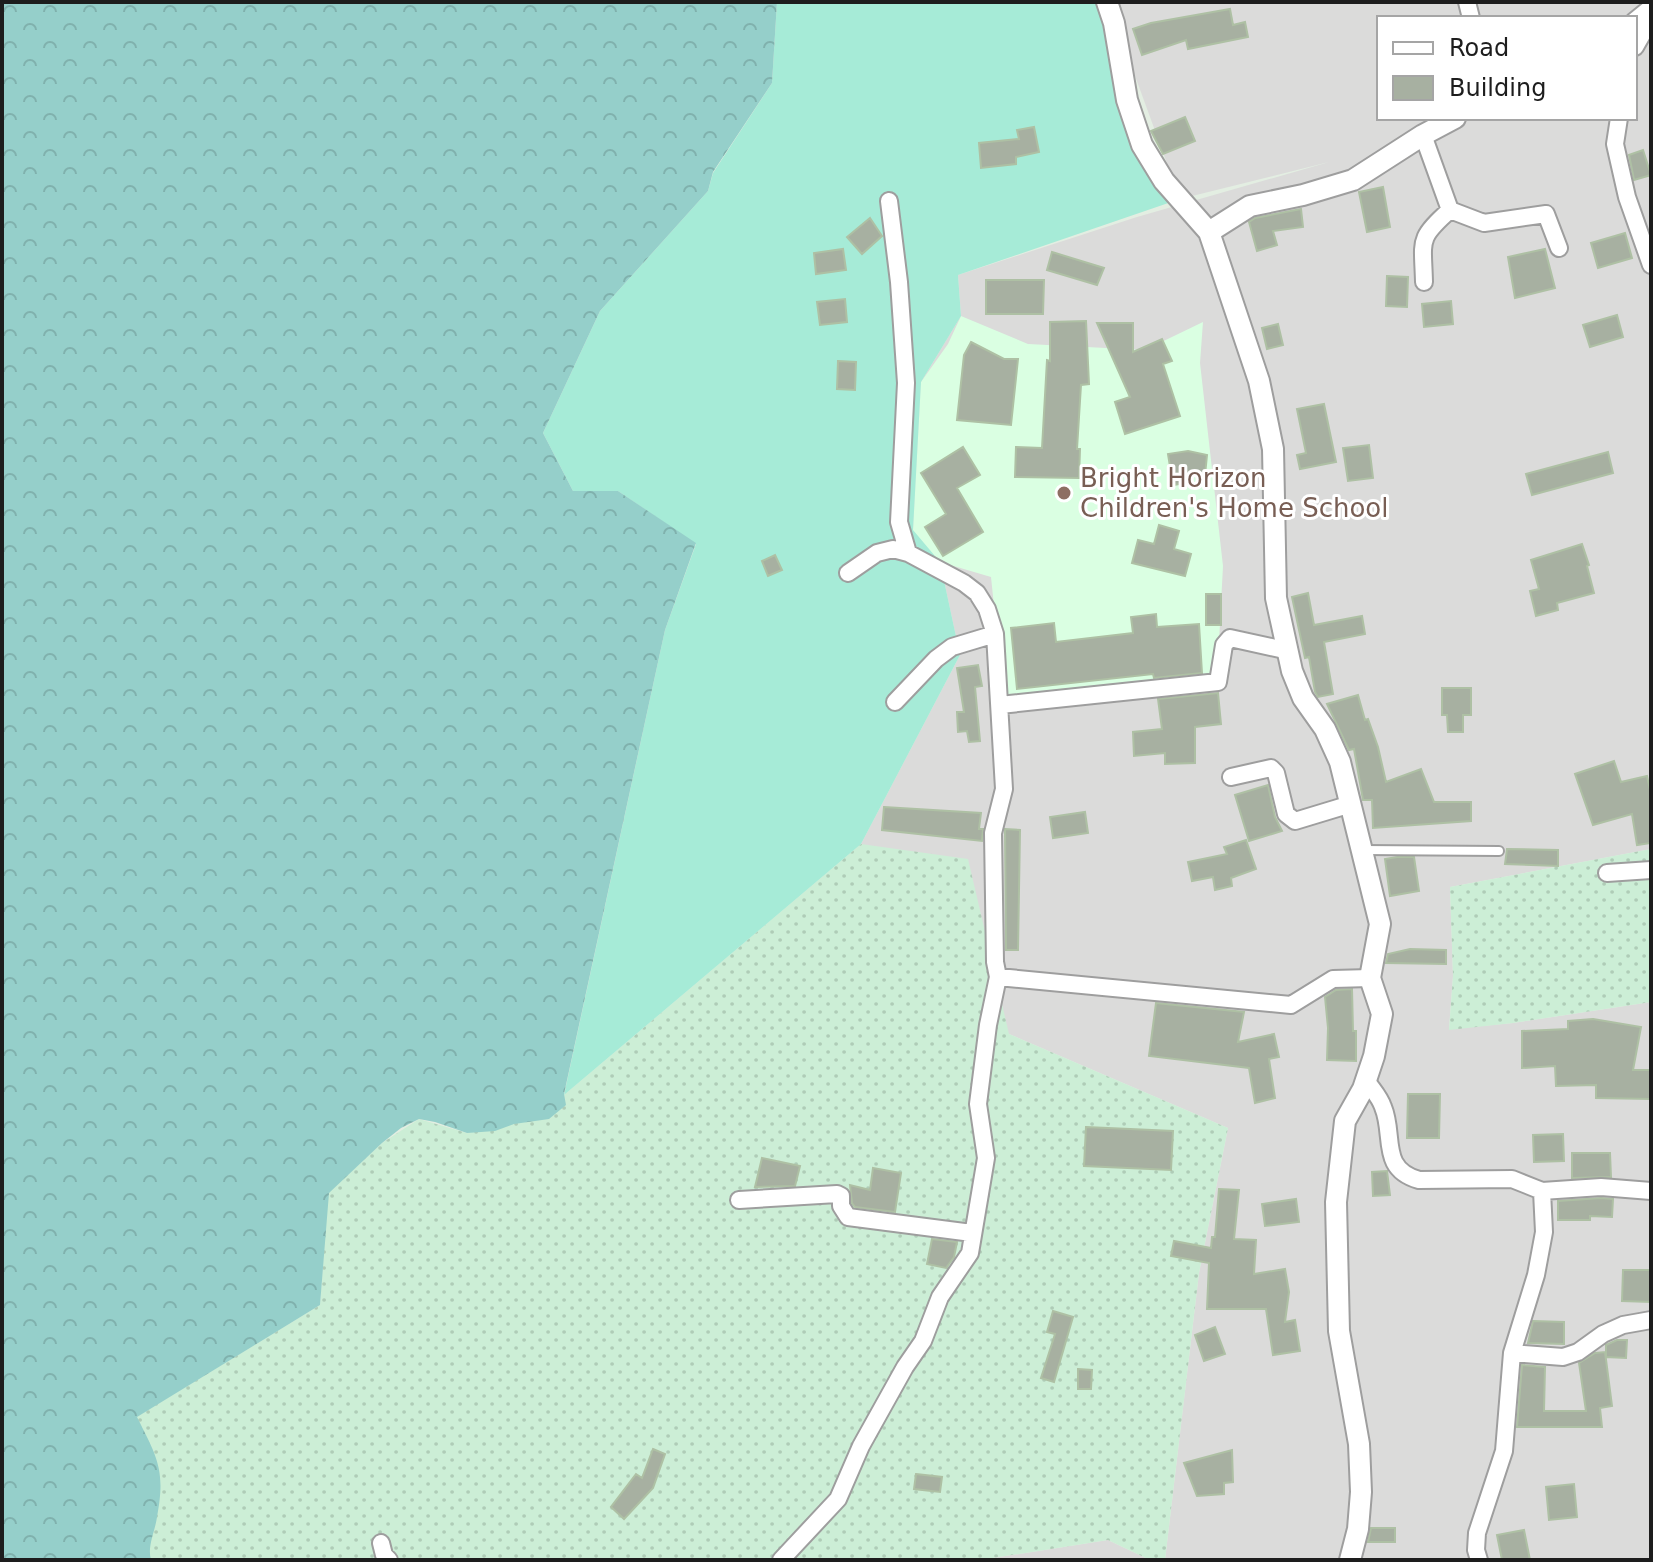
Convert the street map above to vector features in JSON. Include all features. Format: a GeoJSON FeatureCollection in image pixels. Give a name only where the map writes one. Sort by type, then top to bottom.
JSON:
{"type":"FeatureCollection","features":[{"type":"Feature","properties":{"kind":"street"},"geometry":{"type":"LineString","coordinates":[[1107,2],[1114,23],[1127,100],[1142,145],[1164,181],[1209,232],[1259,381],[1273,449],[1276,598],[1292,671],[1303,698],[1325,729],[1340,762],[1380,924],[1370,978],[1382,1014],[1374,1056],[1345,1121],[1336,1202],[1339,1331],[1359,1444],[1358,1529],[1350,1560]]}},
{"type":"Feature","properties":{"kind":"street"},"geometry":{"type":"LineString","coordinates":[[1637,44],[1651,19]]}},
{"type":"Feature","properties":{"kind":"street"},"geometry":{"type":"LineString","coordinates":[[1209,232],[1250,206],[1353,180],[1451,120]]}},
{"type":"Feature","properties":{"kind":"street"},"geometry":{"type":"LineString","coordinates":[[1619,120],[1615,144],[1627,197],[1651,265]]}},
{"type":"Feature","properties":{"kind":"street"},"geometry":{"type":"LineString","coordinates":[[1423,135],[1450,210],[1484,223],[1546,214],[1559,248]]}},
{"type":"Feature","properties":{"kind":"street"},"geometry":{"type":"LineString","coordinates":[[889,201],[899,282],[906,383],[899,522],[908,553]]}},
{"type":"Feature","properties":{"kind":"street"},"geometry":{"type":"LineString","coordinates":[[1424,282],[1423,240],[1426,233],[1450,210]]}},
{"type":"Feature","properties":{"kind":"street"},"geometry":{"type":"LineString","coordinates":[[781,1560],[838,1499],[861,1446],[923,1341],[940,1297],[970,1253],[986,1158],[978,1104],[988,1025],[998,977],[995,962],[993,833],[1004,797],[995,634],[987,609],[977,593],[908,553],[893,549],[877,553],[848,573]]}},
{"type":"Feature","properties":{"kind":"street"},"geometry":{"type":"LineString","coordinates":[[895,702],[936,659],[952,647],[995,634]]}},
{"type":"Feature","properties":{"kind":"street"},"geometry":{"type":"LineString","coordinates":[[1000,705],[1218,682],[1224,645],[1230,638],[1289,651]]}},
{"type":"Feature","properties":{"kind":"street"},"geometry":{"type":"LineString","coordinates":[[1231,777],[1271,768],[1276,773],[1286,814],[1295,821],[1351,804]]}},
{"type":"Feature","properties":{"kind":"street"},"geometry":{"type":"LineString","coordinates":[[1607,873],[1651,870]]}},
{"type":"Feature","properties":{"kind":"street"},"geometry":{"type":"LineString","coordinates":[[998,977],[1291,1005],[1333,979],[1370,978]]}},
{"type":"Feature","properties":{"kind":"street"},"geometry":{"type":"LineString","coordinates":[[1364,1084],[1384,1107],[1395,1164],[1408,1177],[1419,1180],[1512,1179],[1542,1191],[1601,1187],[1651,1191]]}},
{"type":"Feature","properties":{"kind":"street"},"geometry":{"type":"LineString","coordinates":[[1479,1560],[1477,1533],[1504,1451],[1512,1353],[1536,1275],[1544,1232],[1542,1191]]}},
{"type":"Feature","properties":{"kind":"street"},"geometry":{"type":"LineString","coordinates":[[739,1200],[837,1194],[841,1196],[841,1206],[848,1217],[972,1233]]}},
{"type":"Feature","properties":{"kind":"street"},"geometry":{"type":"LineString","coordinates":[[1512,1353],[1563,1357],[1578,1352],[1603,1334],[1623,1325],[1651,1320]]}},
{"type":"Feature","properties":{"kind":"street"},"geometry":{"type":"LineString","coordinates":[[381,1543],[389,1560]]}},
{"type":"Feature","properties":{"kind":"lane"},"geometry":{"type":"LineString","coordinates":[[1362,850],[1499,851]]}},
{"type":"Feature","properties":{"kind":"shaded area"},"geometry":{"type":"Polygon","coordinates":[[[777,2],[1107,2],[1142,145],[1180,199],[958,275],[961,316],[921,382],[913,530],[940,562],[960,655],[861,844],[564,1095],[665,630],[696,544],[618,491],[573,491],[543,433],[600,311],[708,191],[713,173],[772,83],[777,2]]]}},
{"type":"Feature","properties":{"kind":"shaded area"},"geometry":{"type":"Polygon","coordinates":[[[1108,2],[1651,2],[1635,16],[1377,16],[1377,120],[1637,120],[1637,28],[1651,19],[1651,849],[1450,887],[1453,976],[1449,1029],[1513,1023],[1651,1002],[1651,1560],[1165,1560],[1199,1273],[1228,1128],[1009,1034],[861,844],[960,655],[940,562],[921,382],[961,316],[958,275],[1137,217],[1329,162],[1180,199],[1108,2]]]}},
{"type":"Feature","properties":{"kind":"shaded area","name":"Bright Horizon Children's Home School"},"geometry":{"type":"Polygon","coordinates":[[[961,316],[1028,344],[1145,350],[1203,322],[1200,363],[1223,566],[1217,679],[1004,702],[991,577],[940,562],[913,531],[921,382],[948,344],[961,316]]]}},
{"type":"Feature","properties":{"kind":"shaded area"},"geometry":{"type":"Polygon","coordinates":[[[861,844],[968,859],[1009,1034],[1228,1128],[1199,1273],[1165,1560],[1150,1560],[1108,1540],[980,1560],[150,1560],[136,1417],[320,1305],[328,1193],[382,1143],[419,1119],[467,1133],[564,1095],[861,844]]]}},
{"type":"Feature","properties":{"kind":"shaded area"},"geometry":{"type":"Polygon","coordinates":[[[1651,849],[1651,1002],[1449,1030],[1453,976],[1450,887],[1651,849]]]}},
{"type":"Feature","properties":{"kind":"shaded area"},"geometry":{"type":"Polygon","coordinates":[[[1108,1540],[1150,1560],[980,1560],[1108,1540]]]}},
{"type":"Feature","properties":{"kind":"green space"},"geometry":{"type":"Polygon","coordinates":[[[2,2],[777,2],[772,83],[713,172],[708,191],[600,311],[543,433],[573,491],[618,491],[696,543],[665,630],[564,1094],[566,1105],[549,1119],[514,1124],[495,1131],[467,1133],[419,1119],[382,1143],[329,1193],[320,1305],[137,1417],[160,1475],[160,1501],[151,1544],[151,1560],[2,1560],[2,2]]]}},
{"type":"Feature","properties":{"kind":"building"},"geometry":{"type":"Polygon","coordinates":[[[1230,9],[1233,25],[1245,22],[1248,37],[1188,49],[1186,40],[1142,55],[1133,29],[1230,9]]]}},
{"type":"Feature","properties":{"kind":"building"},"geometry":{"type":"Polygon","coordinates":[[[1185,117],[1195,141],[1163,154],[1151,131],[1185,117]]]}},
{"type":"Feature","properties":{"kind":"building"},"geometry":{"type":"Polygon","coordinates":[[[1034,127],[1039,152],[1016,157],[1016,164],[981,168],[979,143],[1019,139],[1017,130],[1034,127]]]}},
{"type":"Feature","properties":{"kind":"building"},"geometry":{"type":"Polygon","coordinates":[[[1643,150],[1651,175],[1634,180],[1629,155],[1643,150]]]}},
{"type":"Feature","properties":{"kind":"building"},"geometry":{"type":"Polygon","coordinates":[[[1383,187],[1390,227],[1367,232],[1359,192],[1383,187]]]}},
{"type":"Feature","properties":{"kind":"building"},"geometry":{"type":"Polygon","coordinates":[[[1301,209],[1303,227],[1273,231],[1277,245],[1257,251],[1249,222],[1255,218],[1301,209]]]}},
{"type":"Feature","properties":{"kind":"building"},"geometry":{"type":"Polygon","coordinates":[[[870,218],[882,236],[862,254],[847,237],[870,218]]]}},
{"type":"Feature","properties":{"kind":"building"},"geometry":{"type":"Polygon","coordinates":[[[1625,233],[1632,258],[1598,268],[1591,243],[1625,233]]]}},
{"type":"Feature","properties":{"kind":"building"},"geometry":{"type":"Polygon","coordinates":[[[843,249],[846,270],[816,274],[814,253],[843,249]]]}},
{"type":"Feature","properties":{"kind":"building"},"geometry":{"type":"Polygon","coordinates":[[[1545,249],[1555,288],[1515,298],[1508,257],[1545,249]]]}},
{"type":"Feature","properties":{"kind":"building"},"geometry":{"type":"Polygon","coordinates":[[[1052,252],[1104,268],[1097,285],[1047,270],[1052,252]]]}},
{"type":"Feature","properties":{"kind":"building"},"geometry":{"type":"Polygon","coordinates":[[[1387,276],[1408,277],[1407,307],[1386,306],[1387,276]]]}},
{"type":"Feature","properties":{"kind":"building"},"geometry":{"type":"Polygon","coordinates":[[[986,280],[1044,280],[1043,314],[986,314],[986,280]]]}},
{"type":"Feature","properties":{"kind":"building"},"geometry":{"type":"Polygon","coordinates":[[[845,299],[847,322],[820,325],[817,302],[845,299]]]}},
{"type":"Feature","properties":{"kind":"building"},"geometry":{"type":"Polygon","coordinates":[[[1451,301],[1453,324],[1424,327],[1422,304],[1451,301]]]}},
{"type":"Feature","properties":{"kind":"building"},"geometry":{"type":"Polygon","coordinates":[[[1617,315],[1623,337],[1590,347],[1583,325],[1617,315]]]}},
{"type":"Feature","properties":{"kind":"building"},"geometry":{"type":"Polygon","coordinates":[[[1086,321],[1089,384],[1081,385],[1077,449],[1080,449],[1079,478],[1015,477],[1016,447],[1042,448],[1047,360],[1050,361],[1050,322],[1086,321]]]}},
{"type":"Feature","properties":{"kind":"building"},"geometry":{"type":"Polygon","coordinates":[[[1097,323],[1133,323],[1133,352],[1162,339],[1172,361],[1163,364],[1180,416],[1125,434],[1115,402],[1130,397],[1097,323]]]}},
{"type":"Feature","properties":{"kind":"building"},"geometry":{"type":"Polygon","coordinates":[[[1278,324],[1283,345],[1267,349],[1262,328],[1278,324]]]}},
{"type":"Feature","properties":{"kind":"building"},"geometry":{"type":"Polygon","coordinates":[[[971,342],[1004,359],[1018,359],[1011,425],[957,420],[964,355],[971,342]]]}},
{"type":"Feature","properties":{"kind":"building"},"geometry":{"type":"Polygon","coordinates":[[[838,361],[856,362],[855,390],[837,389],[838,361]]]}},
{"type":"Feature","properties":{"kind":"building"},"geometry":{"type":"Polygon","coordinates":[[[1324,404],[1336,462],[1300,469],[1297,455],[1306,453],[1297,409],[1324,404]]]}},
{"type":"Feature","properties":{"kind":"building"},"geometry":{"type":"Polygon","coordinates":[[[1369,445],[1373,478],[1348,481],[1343,448],[1369,445]]]}},
{"type":"Feature","properties":{"kind":"building"},"geometry":{"type":"Polygon","coordinates":[[[963,447],[980,475],[957,488],[983,532],[943,556],[925,527],[946,514],[921,473],[963,447]]]}},
{"type":"Feature","properties":{"kind":"building"},"geometry":{"type":"Polygon","coordinates":[[[1188,451],[1207,455],[1205,475],[1191,474],[1192,482],[1173,485],[1168,454],[1188,451]]]}},
{"type":"Feature","properties":{"kind":"building"},"geometry":{"type":"Polygon","coordinates":[[[1608,452],[1613,473],[1532,495],[1526,474],[1608,452]]]}},
{"type":"Feature","properties":{"kind":"building"},"geometry":{"type":"Polygon","coordinates":[[[1159,525],[1179,531],[1174,549],[1191,554],[1185,576],[1132,563],[1138,540],[1154,544],[1159,525]]]}},
{"type":"Feature","properties":{"kind":"building"},"geometry":{"type":"Polygon","coordinates":[[[1582,544],[1594,593],[1557,603],[1558,610],[1536,616],[1530,591],[1539,589],[1531,560],[1582,544]]]}},
{"type":"Feature","properties":{"kind":"building"},"geometry":{"type":"Polygon","coordinates":[[[775,555],[782,570],[768,576],[762,561],[775,555]]]}},
{"type":"Feature","properties":{"kind":"building"},"geometry":{"type":"Polygon","coordinates":[[[1308,593],[1314,625],[1362,616],[1365,634],[1324,642],[1333,694],[1318,697],[1309,657],[1305,658],[1292,597],[1308,593]]]}},
{"type":"Feature","properties":{"kind":"building"},"geometry":{"type":"Polygon","coordinates":[[[1206,594],[1221,594],[1221,625],[1206,625],[1206,594]]]}},
{"type":"Feature","properties":{"kind":"building"},"geometry":{"type":"Polygon","coordinates":[[[1156,614],[1157,627],[1199,624],[1202,673],[1154,678],[1153,674],[1017,689],[1011,628],[1054,623],[1056,642],[1133,633],[1131,617],[1156,614]]]}},
{"type":"Feature","properties":{"kind":"building"},"geometry":{"type":"Polygon","coordinates":[[[978,665],[982,686],[975,687],[980,741],[969,742],[967,731],[958,732],[957,712],[964,712],[957,668],[978,665]]]}},
{"type":"Feature","properties":{"kind":"building"},"geometry":{"type":"Polygon","coordinates":[[[1442,688],[1471,688],[1471,715],[1463,715],[1463,732],[1448,732],[1447,715],[1442,715],[1442,688]]]}},
{"type":"Feature","properties":{"kind":"building"},"geometry":{"type":"Polygon","coordinates":[[[1218,693],[1221,724],[1195,727],[1195,763],[1165,764],[1165,753],[1134,756],[1133,732],[1162,729],[1158,699],[1218,693]]]}},
{"type":"Feature","properties":{"kind":"building"},"geometry":{"type":"Polygon","coordinates":[[[1358,695],[1365,720],[1368,719],[1378,747],[1386,782],[1421,769],[1434,802],[1471,802],[1471,821],[1373,828],[1372,800],[1363,800],[1354,749],[1349,750],[1327,704],[1358,695]]]}},
{"type":"Feature","properties":{"kind":"building"},"geometry":{"type":"Polygon","coordinates":[[[1614,761],[1621,782],[1647,776],[1651,794],[1651,843],[1637,845],[1632,814],[1593,825],[1575,774],[1614,761]]]}},
{"type":"Feature","properties":{"kind":"building"},"geometry":{"type":"Polygon","coordinates":[[[1268,785],[1275,817],[1282,831],[1249,841],[1235,795],[1268,785]]]}},
{"type":"Feature","properties":{"kind":"building"},"geometry":{"type":"Polygon","coordinates":[[[884,807],[981,813],[979,829],[983,829],[982,841],[882,830],[884,807]]]}},
{"type":"Feature","properties":{"kind":"building"},"geometry":{"type":"Polygon","coordinates":[[[1085,812],[1088,833],[1053,838],[1050,817],[1085,812]]]}},
{"type":"Feature","properties":{"kind":"building"},"geometry":{"type":"Polygon","coordinates":[[[1005,829],[1020,830],[1018,950],[1006,950],[1005,829]]]}},
{"type":"Feature","properties":{"kind":"building"},"geometry":{"type":"Polygon","coordinates":[[[1246,840],[1256,869],[1231,878],[1232,886],[1215,890],[1213,877],[1192,881],[1188,862],[1227,854],[1224,847],[1246,840]]]}},
{"type":"Feature","properties":{"kind":"building"},"geometry":{"type":"Polygon","coordinates":[[[1507,849],[1558,850],[1558,866],[1505,864],[1507,849]]]}},
{"type":"Feature","properties":{"kind":"building"},"geometry":{"type":"Polygon","coordinates":[[[1414,857],[1419,891],[1390,896],[1385,859],[1414,857]]]}},
{"type":"Feature","properties":{"kind":"building"},"geometry":{"type":"Polygon","coordinates":[[[1410,949],[1446,950],[1446,964],[1386,963],[1388,954],[1410,949]]]}},
{"type":"Feature","properties":{"kind":"building"},"geometry":{"type":"Polygon","coordinates":[[[1352,989],[1356,1061],[1327,1060],[1325,997],[1336,990],[1352,989]]]}},
{"type":"Feature","properties":{"kind":"building"},"geometry":{"type":"Polygon","coordinates":[[[1156,1003],[1244,1012],[1238,1042],[1274,1034],[1279,1057],[1269,1059],[1275,1098],[1255,1103],[1249,1068],[1149,1056],[1156,1003]]]}},
{"type":"Feature","properties":{"kind":"building"},"geometry":{"type":"Polygon","coordinates":[[[1593,1019],[1641,1027],[1633,1070],[1651,1070],[1651,1099],[1596,1098],[1596,1085],[1556,1086],[1555,1066],[1522,1068],[1522,1031],[1568,1029],[1568,1021],[1593,1019]]]}},
{"type":"Feature","properties":{"kind":"building"},"geometry":{"type":"Polygon","coordinates":[[[1408,1094],[1440,1094],[1439,1138],[1407,1138],[1408,1094]]]}},
{"type":"Feature","properties":{"kind":"building"},"geometry":{"type":"Polygon","coordinates":[[[1086,1127],[1173,1131],[1171,1170],[1084,1166],[1086,1127]]]}},
{"type":"Feature","properties":{"kind":"building"},"geometry":{"type":"Polygon","coordinates":[[[1563,1134],[1564,1161],[1534,1162],[1533,1135],[1563,1134]]]}},
{"type":"Feature","properties":{"kind":"building"},"geometry":{"type":"Polygon","coordinates":[[[1572,1153],[1610,1153],[1611,1177],[1572,1178],[1572,1153]]]}},
{"type":"Feature","properties":{"kind":"building"},"geometry":{"type":"Polygon","coordinates":[[[762,1158],[800,1166],[795,1186],[755,1187],[762,1158]]]}},
{"type":"Feature","properties":{"kind":"building"},"geometry":{"type":"Polygon","coordinates":[[[873,1168],[901,1173],[895,1212],[855,1207],[852,1203],[850,1185],[870,1190],[873,1168]]]}},
{"type":"Feature","properties":{"kind":"building"},"geometry":{"type":"Polygon","coordinates":[[[1387,1171],[1390,1195],[1373,1196],[1372,1172],[1387,1171]]]}},
{"type":"Feature","properties":{"kind":"building"},"geometry":{"type":"Polygon","coordinates":[[[1219,1189],[1239,1190],[1234,1239],[1256,1240],[1254,1274],[1285,1269],[1289,1292],[1285,1322],[1295,1320],[1300,1351],[1273,1355],[1266,1309],[1207,1309],[1209,1263],[1171,1256],[1174,1241],[1211,1248],[1212,1237],[1215,1237],[1219,1189]]]}},
{"type":"Feature","properties":{"kind":"building"},"geometry":{"type":"Polygon","coordinates":[[[1296,1199],[1299,1222],[1265,1226],[1262,1204],[1296,1199]]]}},
{"type":"Feature","properties":{"kind":"building"},"geometry":{"type":"Polygon","coordinates":[[[1613,1199],[1612,1217],[1558,1220],[1558,1201],[1613,1199]]]}},
{"type":"Feature","properties":{"kind":"building"},"geometry":{"type":"Polygon","coordinates":[[[932,1239],[957,1242],[954,1257],[946,1268],[927,1264],[932,1239]]]}},
{"type":"Feature","properties":{"kind":"building"},"geometry":{"type":"Polygon","coordinates":[[[1623,1270],[1651,1270],[1651,1302],[1622,1301],[1623,1270]]]}},
{"type":"Feature","properties":{"kind":"building"},"geometry":{"type":"Polygon","coordinates":[[[1053,1311],[1073,1317],[1054,1382],[1041,1378],[1055,1334],[1047,1332],[1053,1311]]]}},
{"type":"Feature","properties":{"kind":"building"},"geometry":{"type":"Polygon","coordinates":[[[1533,1321],[1564,1322],[1564,1344],[1528,1343],[1533,1321]]]}},
{"type":"Feature","properties":{"kind":"building"},"geometry":{"type":"Polygon","coordinates":[[[1215,1327],[1225,1354],[1204,1361],[1195,1335],[1215,1327]]]}},
{"type":"Feature","properties":{"kind":"building"},"geometry":{"type":"Polygon","coordinates":[[[1627,1340],[1626,1358],[1606,1357],[1606,1345],[1627,1340]]]}},
{"type":"Feature","properties":{"kind":"building"},"geometry":{"type":"Polygon","coordinates":[[[1605,1352],[1612,1406],[1600,1408],[1602,1427],[1517,1427],[1522,1365],[1545,1367],[1544,1411],[1586,1411],[1579,1363],[1595,1353],[1605,1352]]]}},
{"type":"Feature","properties":{"kind":"building"},"geometry":{"type":"Polygon","coordinates":[[[1078,1369],[1092,1370],[1091,1389],[1078,1389],[1078,1369]]]}},
{"type":"Feature","properties":{"kind":"building"},"geometry":{"type":"Polygon","coordinates":[[[653,1449],[665,1454],[653,1488],[624,1519],[611,1507],[636,1474],[642,1478],[653,1449]]]}},
{"type":"Feature","properties":{"kind":"building"},"geometry":{"type":"Polygon","coordinates":[[[1232,1450],[1233,1482],[1224,1483],[1224,1494],[1197,1496],[1184,1463],[1232,1450]]]}},
{"type":"Feature","properties":{"kind":"building"},"geometry":{"type":"Polygon","coordinates":[[[916,1474],[942,1477],[940,1492],[914,1489],[916,1474]]]}},
{"type":"Feature","properties":{"kind":"building"},"geometry":{"type":"Polygon","coordinates":[[[1574,1484],[1577,1517],[1549,1520],[1546,1487],[1574,1484]]]}},
{"type":"Feature","properties":{"kind":"building"},"geometry":{"type":"Polygon","coordinates":[[[1371,1528],[1395,1528],[1395,1542],[1368,1542],[1371,1528]]]}},
{"type":"Feature","properties":{"kind":"building"},"geometry":{"type":"Polygon","coordinates":[[[1524,1530],[1530,1560],[1502,1560],[1497,1535],[1524,1530]]]}},
{"type":"Feature","properties":{"kind":"place","name":"Bright Horizon Children's Home School"},"geometry":{"type":"Point","coordinates":[1064,493]}}]}
